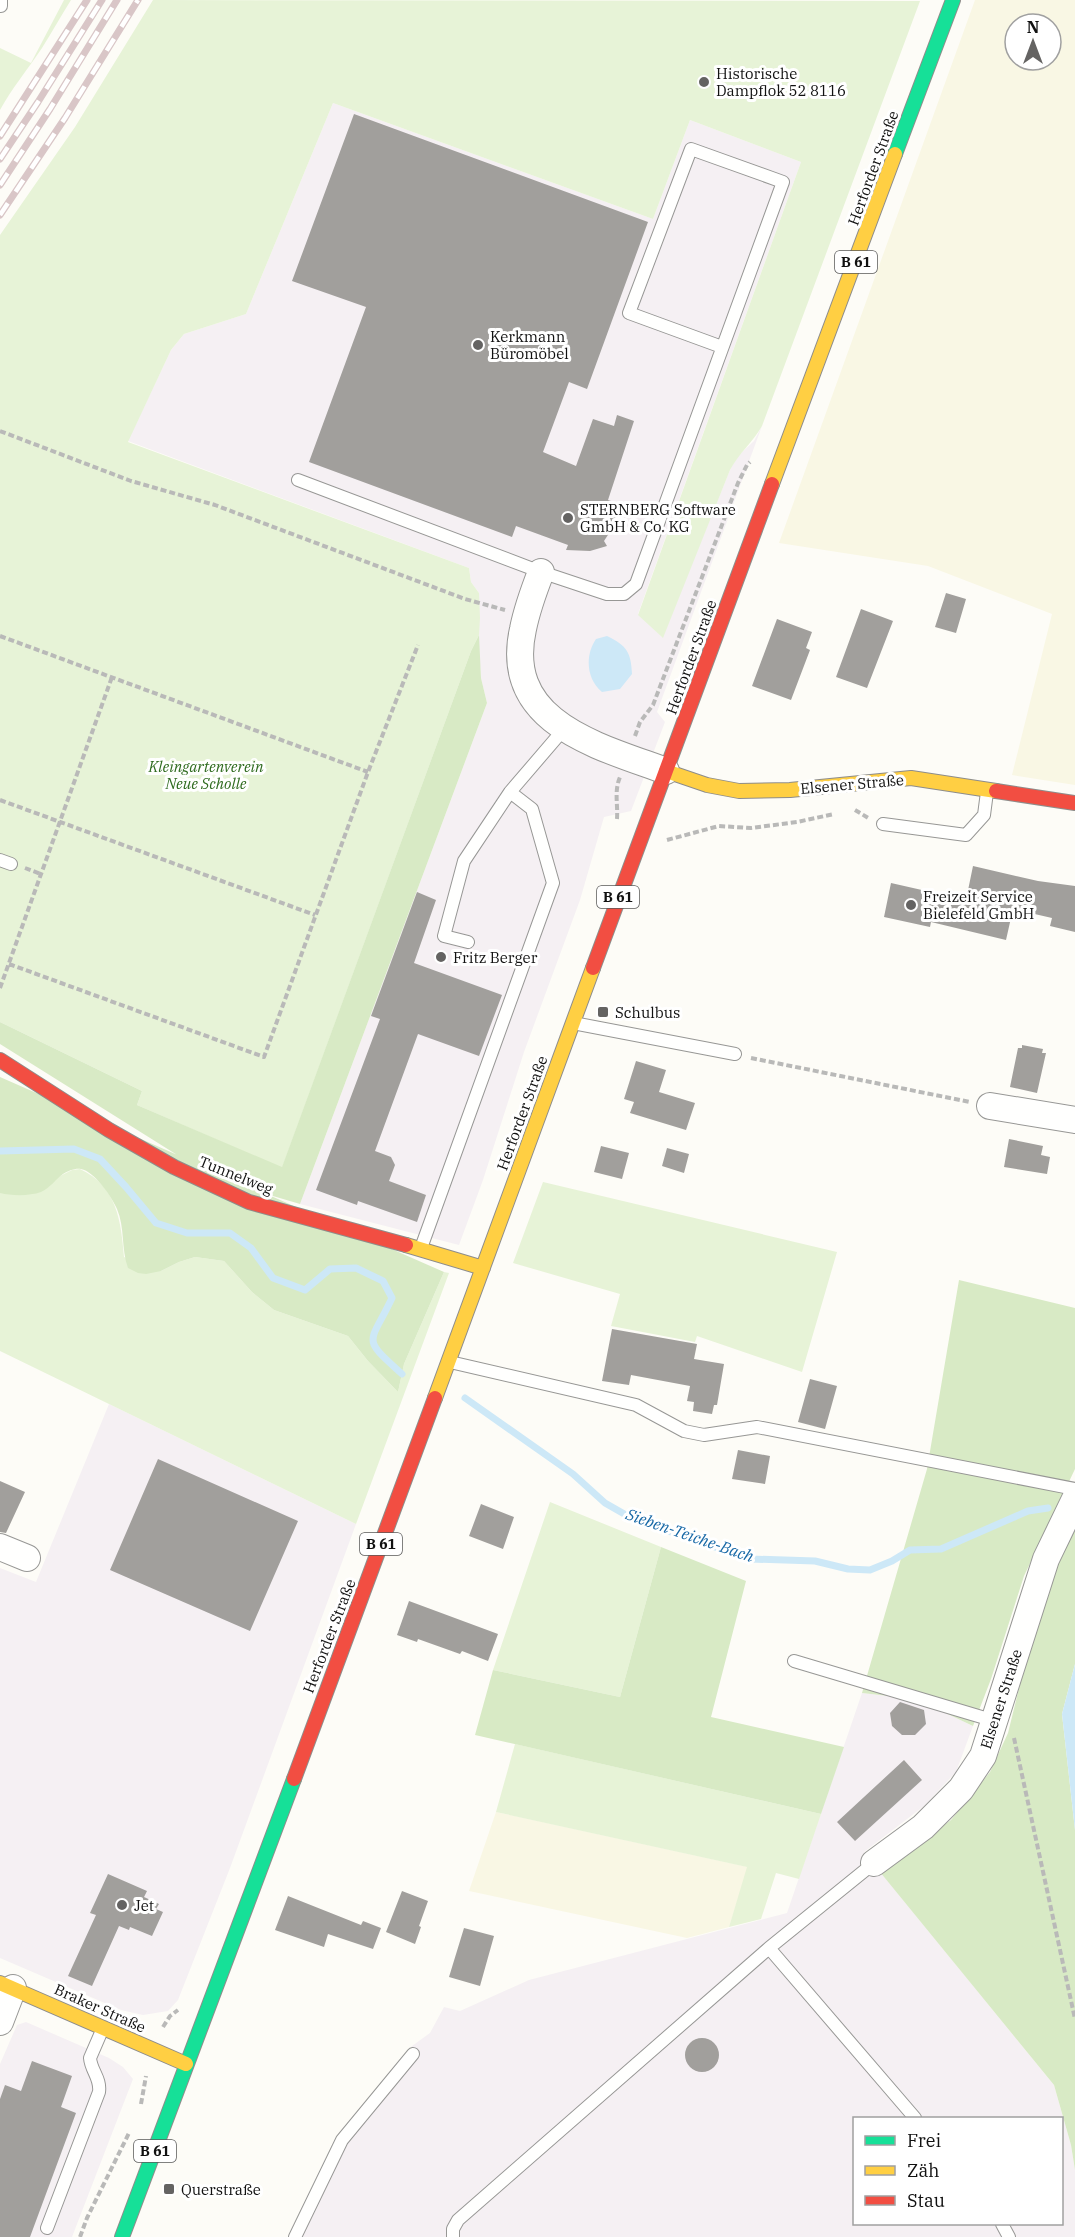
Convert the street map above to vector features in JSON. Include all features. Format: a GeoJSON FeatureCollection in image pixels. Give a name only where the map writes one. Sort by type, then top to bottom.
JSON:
{"type":"FeatureCollection","features":[{"type":"Feature","properties":{"kind":"main road","name":"Herforder Straße"},"geometry":{"type":"LineString","coordinates":[[122,2237],[953,0]]}},
{"type":"Feature","properties":{"kind":"main road","name":"Elsener Straße"},"geometry":{"type":"LineString","coordinates":[[666,771],[710,786],[748,792],[910,778],[1075,803]]}},
{"type":"Feature","properties":{"kind":"main road","name":"Tunnelweg"},"geometry":{"type":"LineString","coordinates":[[0,1059],[109,1130],[174,1167],[249,1202],[483,1268]]}},
{"type":"Feature","properties":{"kind":"main road","name":"Braker Straße"},"geometry":{"type":"LineString","coordinates":[[6,1985],[186,2064]]}},
{"type":"Feature","properties":{"kind":"street"},"geometry":{"type":"LineString","coordinates":[[541,572],[522,631],[521,660],[526,687],[543,713],[564,729],[597,745],[666,771]]}},
{"type":"Feature","properties":{"kind":"street"},"geometry":{"type":"LineString","coordinates":[[990,1106],[1075,1120]]}},
{"type":"Feature","properties":{"kind":"street","name":"Elsener Straße"},"geometry":{"type":"LineString","coordinates":[[873,1863],[923,1827],[961,1789],[1004,1727],[1046,1558],[1075,1499]]}},
{"type":"Feature","properties":{"kind":"street"},"geometry":{"type":"LineString","coordinates":[[0,1547],[27,1558]]}},
{"type":"Feature","properties":{"kind":"street"},"geometry":{"type":"LineString","coordinates":[[0,2022],[6,1985]]}},
{"type":"Feature","properties":{"kind":"lane"},"geometry":{"type":"LineString","coordinates":[[298,480],[541,572],[607,594],[624,594],[636,584],[783,182],[691,148],[629,314],[722,347]]}},
{"type":"Feature","properties":{"kind":"lane"},"geometry":{"type":"LineString","coordinates":[[468,942],[444,936],[464,861],[510,792],[564,729]]}},
{"type":"Feature","properties":{"kind":"lane"},"geometry":{"type":"LineString","coordinates":[[883,824],[966,835],[984,815],[988,789]]}},
{"type":"Feature","properties":{"kind":"lane"},"geometry":{"type":"LineString","coordinates":[[420,1249],[553,883],[532,809],[510,792]]}},
{"type":"Feature","properties":{"kind":"lane"},"geometry":{"type":"LineString","coordinates":[[572,1023],[735,1054]]}},
{"type":"Feature","properties":{"kind":"lane"},"geometry":{"type":"LineString","coordinates":[[449,1361],[636,1405],[684,1431],[704,1435],[757,1426],[1075,1489]]}},
{"type":"Feature","properties":{"kind":"lane"},"geometry":{"type":"LineString","coordinates":[[794,1661],[1004,1727]]}},
{"type":"Feature","properties":{"kind":"lane"},"geometry":{"type":"LineString","coordinates":[[453,2237],[453,2229],[458,2220],[769,1948],[873,1863]]}},
{"type":"Feature","properties":{"kind":"lane"},"geometry":{"type":"LineString","coordinates":[[769,1948],[914,2117]]}},
{"type":"Feature","properties":{"kind":"lane"},"geometry":{"type":"LineString","coordinates":[[47,2228],[99,2092],[99,2079],[90,2064],[90,2058],[103,2028]]}},
{"type":"Feature","properties":{"kind":"lane"},"geometry":{"type":"LineString","coordinates":[[295,2237],[342,2140],[413,2054]]}},
{"type":"Feature","properties":{"kind":"path"},"geometry":{"type":"LineString","coordinates":[[0,431],[131,480],[215,505],[465,599],[526,616]]}},
{"type":"Feature","properties":{"kind":"path"},"geometry":{"type":"LineString","coordinates":[[0,636],[368,772]]}},
{"type":"Feature","properties":{"kind":"path"},"geometry":{"type":"LineString","coordinates":[[9,964],[264,1057],[368,772],[418,645]]}},
{"type":"Feature","properties":{"kind":"path"},"geometry":{"type":"LineString","coordinates":[[0,987],[112,677]]}},
{"type":"Feature","properties":{"kind":"path"},"geometry":{"type":"LineString","coordinates":[[642,834],[663,841],[719,826],[751,828],[797,822],[855,810],[859,782]]}},
{"type":"Feature","properties":{"kind":"path"},"geometry":{"type":"LineString","coordinates":[[0,800],[315,915]]}},
{"type":"Feature","properties":{"kind":"path"},"geometry":{"type":"LineString","coordinates":[[735,1054],[990,1106]]}},
{"type":"Feature","properties":{"kind":"path"},"geometry":{"type":"LineString","coordinates":[[1004,1727],[1075,2019]]}},
{"type":"Feature","properties":{"kind":"path"},"geometry":{"type":"LineString","coordinates":[[140,2109],[143,2086],[155,2051]]}},
{"type":"Feature","properties":{"kind":"path"},"geometry":{"type":"LineString","coordinates":[[80,2237],[132,2126]]}},
{"type":"Feature","properties":{"kind":"shaded area"},"geometry":{"type":"Polygon","coordinates":[[[975,0],[1075,0],[1075,785],[1012,775],[1052,614],[928,566],[779,543],[975,0]]]}},
{"type":"Feature","properties":{"kind":"shaded area"},"geometry":{"type":"Polygon","coordinates":[[[333,103],[653,219],[690,120],[801,162],[638,614],[662,637],[730,470],[736,458],[754,441],[762,426],[657,712],[665,722],[631,811],[604,817],[580,900],[524,1052],[483,1180],[459,1245],[300,1204],[487,703],[481,678],[479,653],[479,593],[471,582],[469,568],[128,441],[171,350],[184,334],[246,314],[333,103]]]}},
{"type":"Feature","properties":{"kind":"shaded area"},"geometry":{"type":"Polygon","coordinates":[[[109,1404],[356,1524],[230,1868],[178,2000],[168,2011],[143,2015],[121,2010],[0,1958],[0,1568],[36,1582],[109,1404]]]}},
{"type":"Feature","properties":{"kind":"shaded area"},"geometry":{"type":"Polygon","coordinates":[[[862,1693],[916,1699],[973,1726],[956,1772],[924,1806],[864,1852],[1054,2085],[1071,2145],[1075,2170],[1075,2237],[289,2237],[338,2135],[412,2046],[430,2033],[444,2007],[460,2011],[529,1980],[787,1913],[862,1693]]]}},
{"type":"Feature","properties":{"kind":"shaded area"},"geometry":{"type":"Polygon","coordinates":[[[496,1812],[748,1867],[729,1927],[687,1938],[469,1891],[496,1812]]]}},
{"type":"Feature","properties":{"kind":"shaded area"},"geometry":{"type":"Polygon","coordinates":[[[26,2022],[109,2058],[123,2067],[133,2079],[72,2237],[0,2237],[0,2064],[17,2025],[26,2022]]]}},
{"type":"Feature","properties":{"kind":"green space"},"geometry":{"type":"Polygon","coordinates":[[[64,0],[71,0],[42,48],[0,110],[0,48],[31,63],[64,0]]]}},
{"type":"Feature","properties":{"kind":"green space","name":"Kleingartenverein Neue Scholle"},"geometry":{"type":"Polygon","coordinates":[[[153,0],[920,1],[762,426],[730,470],[663,638],[638,615],[801,162],[690,120],[653,219],[333,103],[246,314],[184,334],[171,350],[128,442],[469,568],[471,582],[479,593],[479,635],[471,651],[282,1168],[137,1105],[142,1091],[0,1022],[0,235],[75,127],[153,0]]]}},
{"type":"Feature","properties":{"kind":"green space"},"geometry":{"type":"Polygon","coordinates":[[[479,635],[481,678],[487,703],[300,1204],[256,1191],[182,1158],[0,1044],[0,1022],[142,1091],[137,1105],[282,1167],[471,651],[479,635]]]}},
{"type":"Feature","properties":{"kind":"green space"},"geometry":{"type":"Polygon","coordinates":[[[0,1077],[444,1272],[404,1364],[398,1392],[348,1336],[274,1310],[252,1292],[224,1261],[195,1257],[161,1271],[146,1274],[128,1268],[117,1209],[102,1185],[86,1171],[74,1169],[67,1172],[41,1192],[21,1195],[0,1193],[0,1077]]]}},
{"type":"Feature","properties":{"kind":"green space"},"geometry":{"type":"Polygon","coordinates":[[[80,1169],[102,1185],[115,1206],[119,1218],[124,1257],[161,1271],[195,1257],[224,1261],[252,1292],[274,1310],[348,1336],[398,1392],[404,1364],[444,1272],[449,1273],[356,1524],[0,1351],[0,1193],[24,1194],[72,1170],[80,1169]]]}},
{"type":"Feature","properties":{"kind":"green space"},"geometry":{"type":"Polygon","coordinates":[[[543,1182],[837,1252],[802,1372],[697,1336],[695,1342],[611,1326],[620,1294],[513,1263],[543,1182]]]}},
{"type":"Feature","properties":{"kind":"green space"},"geometry":{"type":"Polygon","coordinates":[[[959,1280],[1075,1308],[1075,1469],[1024,1576],[991,1679],[973,1726],[916,1699],[862,1693],[927,1469],[959,1280]]]}},
{"type":"Feature","properties":{"kind":"green space"},"geometry":{"type":"Polygon","coordinates":[[[550,1502],[661,1547],[620,1697],[493,1670],[550,1502]]]}},
{"type":"Feature","properties":{"kind":"green space"},"geometry":{"type":"Polygon","coordinates":[[[1075,1529],[1075,1664],[1062,1714],[1075,1830],[1075,2170],[1071,2145],[1054,2085],[880,1872],[951,1820],[990,1772],[1008,1733],[1025,1664],[1058,1563],[1075,1529]]]}},
{"type":"Feature","properties":{"kind":"green space"},"geometry":{"type":"Polygon","coordinates":[[[661,1547],[746,1581],[711,1717],[844,1747],[821,1814],[475,1735],[493,1670],[620,1697],[661,1547]]]}},
{"type":"Feature","properties":{"kind":"green space"},"geometry":{"type":"Polygon","coordinates":[[[515,1744],[821,1814],[799,1879],[776,1873],[761,1919],[729,1927],[747,1867],[496,1812],[515,1744]]]}},
{"type":"Feature","properties":{"kind":"water"},"geometry":{"type":"Polygon","coordinates":[[[607,636],[627,650],[632,674],[620,689],[602,692],[590,674],[589,659],[596,639],[607,636]]]}},
{"type":"Feature","properties":{"kind":"water"},"geometry":{"type":"Polygon","coordinates":[[[1075,1664],[1075,1830],[1062,1714],[1075,1664]]]}},
{"type":"Feature","properties":{"kind":"building","name":"Kerkmann Büromöbel"},"geometry":{"type":"Polygon","coordinates":[[[354,114],[648,222],[587,389],[569,382],[543,452],[576,466],[593,419],[614,426],[617,415],[634,421],[608,500],[620,504],[617,521],[604,541],[607,546],[590,551],[566,550],[568,545],[516,526],[512,537],[309,462],[366,307],[292,281],[354,114]]]}},
{"type":"Feature","properties":{"kind":"building"},"geometry":{"type":"Polygon","coordinates":[[[946,593],[966,599],[956,633],[935,627],[946,593]]]}},
{"type":"Feature","properties":{"kind":"building"},"geometry":{"type":"Polygon","coordinates":[[[861,609],[893,621],[867,688],[836,677],[861,609]]]}},
{"type":"Feature","properties":{"kind":"building"},"geometry":{"type":"Polygon","coordinates":[[[777,619],[812,632],[806,648],[810,650],[791,700],[752,686],[777,619]]]}},
{"type":"Feature","properties":{"kind":"building"},"geometry":{"type":"Polygon","coordinates":[[[973,866],[1038,881],[1075,886],[1075,932],[1050,926],[1052,918],[1013,909],[1006,940],[931,922],[930,927],[884,917],[891,883],[966,900],[973,866]]]}},
{"type":"Feature","properties":{"kind":"building"},"geometry":{"type":"Polygon","coordinates":[[[417,892],[436,900],[414,963],[502,995],[479,1056],[418,1034],[375,1151],[391,1157],[395,1165],[389,1181],[426,1195],[417,1222],[358,1201],[357,1205],[316,1190],[380,1019],[371,1016],[417,892]]]}},
{"type":"Feature","properties":{"kind":"building"},"geometry":{"type":"Polygon","coordinates":[[[1022,1045],[1043,1049],[1042,1053],[1046,1053],[1037,1093],[1010,1087],[1018,1048],[1022,1048],[1022,1045]]]}},
{"type":"Feature","properties":{"kind":"building"},"geometry":{"type":"Polygon","coordinates":[[[636,1061],[666,1070],[659,1092],[695,1103],[686,1130],[630,1113],[634,1102],[624,1099],[636,1061]]]}},
{"type":"Feature","properties":{"kind":"building"},"geometry":{"type":"Polygon","coordinates":[[[1009,1139],[1043,1146],[1041,1155],[1050,1157],[1047,1174],[1004,1167],[1009,1139]]]}},
{"type":"Feature","properties":{"kind":"building"},"geometry":{"type":"Polygon","coordinates":[[[601,1146],[629,1153],[622,1179],[594,1172],[601,1146]]]}},
{"type":"Feature","properties":{"kind":"building"},"geometry":{"type":"Polygon","coordinates":[[[667,1148],[689,1154],[684,1173],[662,1166],[667,1148]]]}},
{"type":"Feature","properties":{"kind":"building"},"geometry":{"type":"Polygon","coordinates":[[[612,1329],[697,1344],[694,1359],[724,1364],[717,1405],[714,1405],[712,1414],[693,1411],[694,1402],[687,1401],[690,1386],[631,1375],[629,1385],[602,1381],[612,1329]]]}},
{"type":"Feature","properties":{"kind":"building"},"geometry":{"type":"Polygon","coordinates":[[[810,1379],[837,1386],[825,1429],[798,1422],[810,1379]]]}},
{"type":"Feature","properties":{"kind":"building"},"geometry":{"type":"Polygon","coordinates":[[[738,1450],[770,1456],[765,1484],[732,1479],[738,1450]]]}},
{"type":"Feature","properties":{"kind":"building"},"geometry":{"type":"Polygon","coordinates":[[[158,1459],[298,1521],[250,1631],[110,1570],[158,1459]]]}},
{"type":"Feature","properties":{"kind":"building"},"geometry":{"type":"Polygon","coordinates":[[[0,1481],[25,1492],[6,1533],[0,1532],[0,1481]]]}},
{"type":"Feature","properties":{"kind":"building"},"geometry":{"type":"Polygon","coordinates":[[[481,1504],[514,1517],[503,1549],[469,1536],[481,1504]]]}},
{"type":"Feature","properties":{"kind":"building"},"geometry":{"type":"Polygon","coordinates":[[[409,1601],[498,1634],[488,1661],[462,1651],[460,1654],[418,1639],[417,1642],[397,1635],[409,1601]]]}},
{"type":"Feature","properties":{"kind":"building"},"geometry":{"type":"Polygon","coordinates":[[[900,1702],[924,1710],[926,1724],[915,1735],[902,1735],[892,1726],[890,1713],[900,1702]]]}},
{"type":"Feature","properties":{"kind":"building"},"geometry":{"type":"Polygon","coordinates":[[[904,1760],[922,1780],[855,1841],[837,1822],[904,1760]]]}},
{"type":"Feature","properties":{"kind":"building"},"geometry":{"type":"Polygon","coordinates":[[[108,1874],[147,1891],[144,1897],[159,1904],[156,1909],[163,1912],[152,1936],[130,1927],[129,1930],[119,1926],[92,1986],[68,1976],[96,1915],[90,1913],[108,1874]]]}},
{"type":"Feature","properties":{"kind":"building"},"geometry":{"type":"Polygon","coordinates":[[[402,1891],[428,1901],[415,1944],[386,1932],[402,1891]]]}},
{"type":"Feature","properties":{"kind":"building"},"geometry":{"type":"Polygon","coordinates":[[[288,1896],[361,1925],[363,1921],[381,1928],[373,1949],[328,1934],[324,1947],[275,1930],[288,1896]]]}},
{"type":"Feature","properties":{"kind":"building"},"geometry":{"type":"Polygon","coordinates":[[[464,1928],[494,1936],[480,1986],[449,1977],[464,1928]]]}},
{"type":"Feature","properties":{"kind":"building"},"geometry":{"type":"Polygon","coordinates":[[[702,2038],[714,2043],[719,2055],[714,2067],[702,2072],[690,2067],[685,2055],[690,2043],[702,2038]]]}},
{"type":"Feature","properties":{"kind":"building"},"geometry":{"type":"Polygon","coordinates":[[[32,2061],[72,2076],[61,2107],[76,2113],[30,2237],[0,2237],[0,2099],[5,2085],[21,2091],[32,2061]]]}},
{"type":"Feature","properties":{"kind":"waterway","name":"Sieben-Teiche-Bach"},"geometry":{"type":"LineString","coordinates":[[0,1151],[74,1149],[100,1159],[156,1223],[187,1233],[230,1233],[251,1248],[273,1278],[305,1290],[330,1269],[356,1268],[383,1281],[392,1298],[373,1339],[380,1353],[402,1374]]}},
{"type":"Feature","properties":{"kind":"waterway","name":"Sieben-Teiche-Bach"},"geometry":{"type":"LineString","coordinates":[[465,1398],[573,1474],[605,1503],[633,1519],[750,1559],[815,1561],[848,1569],[870,1570],[910,1550],[941,1549],[1028,1511],[1048,1508]]}},
{"type":"Feature","properties":{"kind":"railway"},"geometry":{"type":"LineString","coordinates":[[0,136],[87,0]]}},
{"type":"Feature","properties":{"kind":"railway"},"geometry":{"type":"LineString","coordinates":[[0,159],[102,0]]}},
{"type":"Feature","properties":{"kind":"railway"},"geometry":{"type":"LineString","coordinates":[[0,185],[117,0]]}},
{"type":"Feature","properties":{"kind":"railway"},"geometry":{"type":"LineString","coordinates":[[0,215],[65,118],[138,0]]}},
{"type":"Feature","properties":{"kind":"traffic: fast"},"geometry":{"type":"LineString","coordinates":[[895,154],[953,0]]}},
{"type":"Feature","properties":{"kind":"traffic: fast"},"geometry":{"type":"LineString","coordinates":[[122,2237],[294,1779]]}},
{"type":"Feature","properties":{"kind":"traffic: slow"},"geometry":{"type":"LineString","coordinates":[[772,484],[895,154]]}},
{"type":"Feature","properties":{"kind":"traffic: slow"},"geometry":{"type":"LineString","coordinates":[[666,771],[707,785],[739,791],[790,790],[911,778],[996,791]]}},
{"type":"Feature","properties":{"kind":"traffic: slow"},"geometry":{"type":"LineString","coordinates":[[435,1398],[593,968]]}},
{"type":"Feature","properties":{"kind":"traffic: slow"},"geometry":{"type":"LineString","coordinates":[[406,1245],[483,1268]]}},
{"type":"Feature","properties":{"kind":"traffic: slow"},"geometry":{"type":"LineString","coordinates":[[0,1983],[186,2064]]}},
{"type":"Feature","properties":{"kind":"traffic: jam"},"geometry":{"type":"LineString","coordinates":[[593,968],[772,484]]}},
{"type":"Feature","properties":{"kind":"traffic: jam"},"geometry":{"type":"LineString","coordinates":[[996,791],[1075,803]]}},
{"type":"Feature","properties":{"kind":"traffic: jam"},"geometry":{"type":"LineString","coordinates":[[0,1060],[109,1130],[174,1167],[249,1202],[406,1245]]}},
{"type":"Feature","properties":{"kind":"traffic: jam"},"geometry":{"type":"LineString","coordinates":[[294,1779],[435,1398]]}},
{"type":"Feature","properties":{"kind":"place","name":"Historische Dampflok 52 8116"},"geometry":{"type":"Point","coordinates":[704,82]}},
{"type":"Feature","properties":{"kind":"place","name":"Kerkmann Büromöbel"},"geometry":{"type":"Point","coordinates":[478,345]}},
{"type":"Feature","properties":{"kind":"place","name":"STERNBERG Software GmbH & Co. KG"},"geometry":{"type":"Point","coordinates":[568,518]}},
{"type":"Feature","properties":{"kind":"place","name":"Freizeit Service Bielefeld GmbH"},"geometry":{"type":"Point","coordinates":[911,905]}},
{"type":"Feature","properties":{"kind":"place","name":"Fritz Berger"},"geometry":{"type":"Point","coordinates":[441,957]}},
{"type":"Feature","properties":{"kind":"place","name":"Schulbus"},"geometry":{"type":"Point","coordinates":[603,1012]}},
{"type":"Feature","properties":{"kind":"place","name":"Jet"},"geometry":{"type":"Point","coordinates":[122,1905]}},
{"type":"Feature","properties":{"kind":"place","name":"Querstraße"},"geometry":{"type":"Point","coordinates":[169,2189]}}]}
